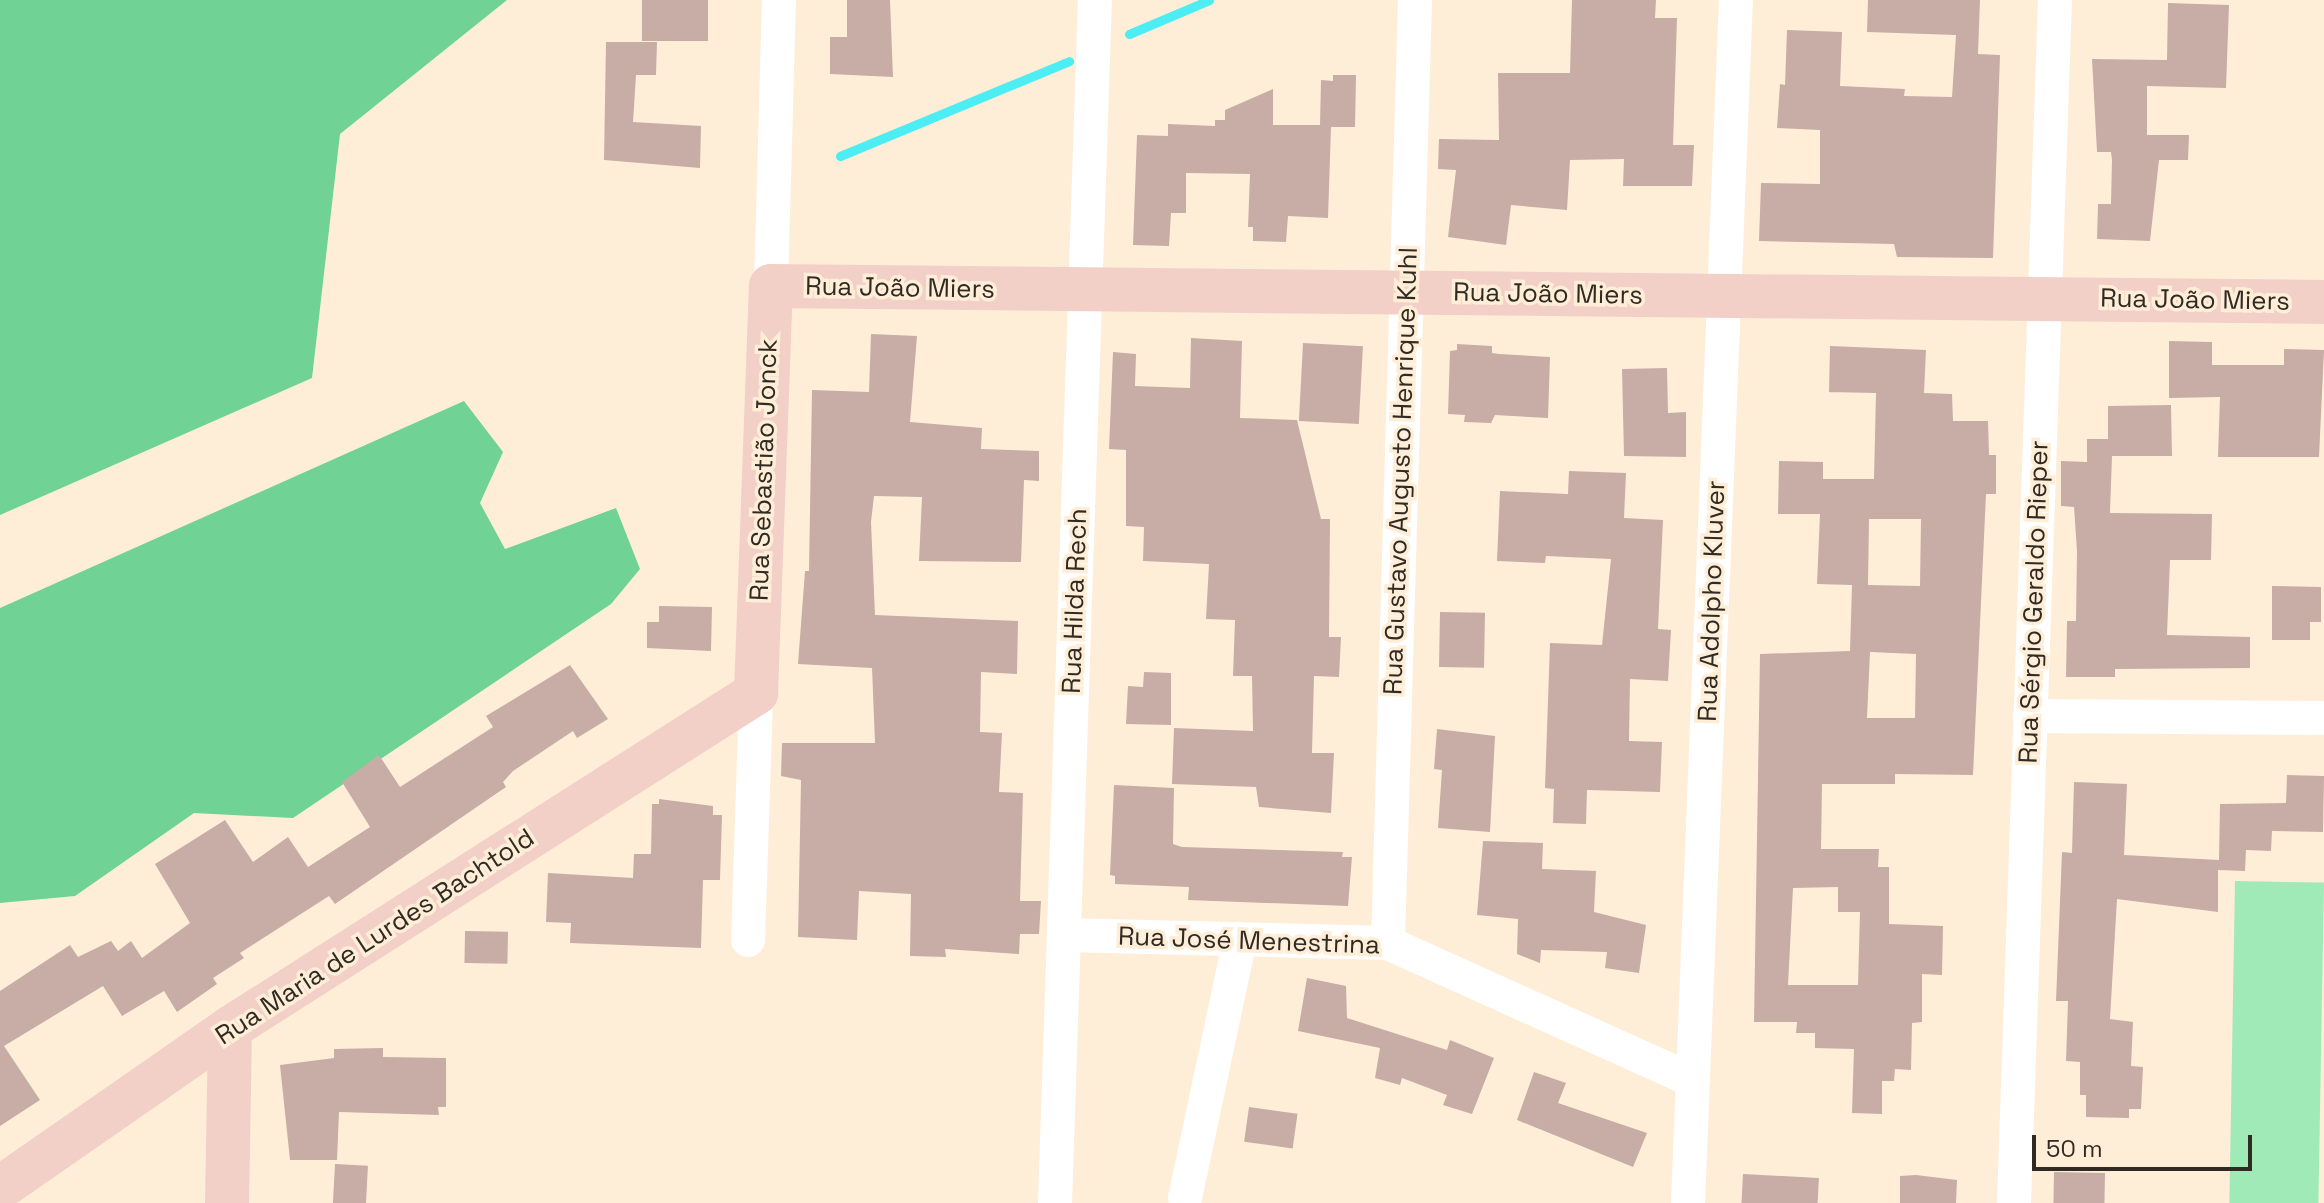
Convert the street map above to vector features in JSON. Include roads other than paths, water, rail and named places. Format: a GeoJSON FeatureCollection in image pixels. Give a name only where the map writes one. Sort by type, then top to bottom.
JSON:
{"type":"FeatureCollection","features":[{"type":"Feature","properties":{"kind":"street","name":"Rua Sebastião Jonck"},"geometry":{"type":"LineString","coordinates":[[748,940],[779,0]]}},
{"type":"Feature","properties":{"kind":"street","name":"Rua Hilda Rech"},"geometry":{"type":"LineString","coordinates":[[1055,1203],[1095,0]]}},
{"type":"Feature","properties":{"kind":"street","name":"Rua Gustavo Augusto Henrique Kuhl"},"geometry":{"type":"LineString","coordinates":[[1388,943],[1415,0]]}},
{"type":"Feature","properties":{"kind":"street","name":"Rua Adolpho Kluver"},"geometry":{"type":"LineString","coordinates":[[1688,1203],[1736,0]]}},
{"type":"Feature","properties":{"kind":"street","name":"Rua Sérgio Geraldo Rieper"},"geometry":{"type":"LineString","coordinates":[[2014,1203],[2055,0]]}},
{"type":"Feature","properties":{"kind":"street","name":"Rua João Miers"},"geometry":{"type":"LineString","coordinates":[[771,286],[2324,302]]}},
{"type":"Feature","properties":{"kind":"street","name":"Rua Maria de Lurdes Bachtold"},"geometry":{"type":"LineString","coordinates":[[0,1188],[230,1028],[756,693]]}},
{"type":"Feature","properties":{"kind":"street"},"geometry":{"type":"LineString","coordinates":[[2030,716],[2324,718]]}},
{"type":"Feature","properties":{"kind":"street","name":"Rua José Menestrina"},"geometry":{"type":"LineString","coordinates":[[1064,935],[1388,943],[1693,1081]]}},
{"type":"Feature","properties":{"kind":"street"},"geometry":{"type":"LineString","coordinates":[[1185,1198],[1240,939]]}},
{"type":"Feature","properties":{"kind":"street"},"geometry":{"type":"LineString","coordinates":[[227,1203],[230,1028]]}},
{"type":"Feature","properties":{"kind":"waterway"},"geometry":{"type":"LineString","coordinates":[[1129,34],[1209,0]]}},
{"type":"Feature","properties":{"kind":"waterway"},"geometry":{"type":"LineString","coordinates":[[840,156],[1069,61]]}}]}
